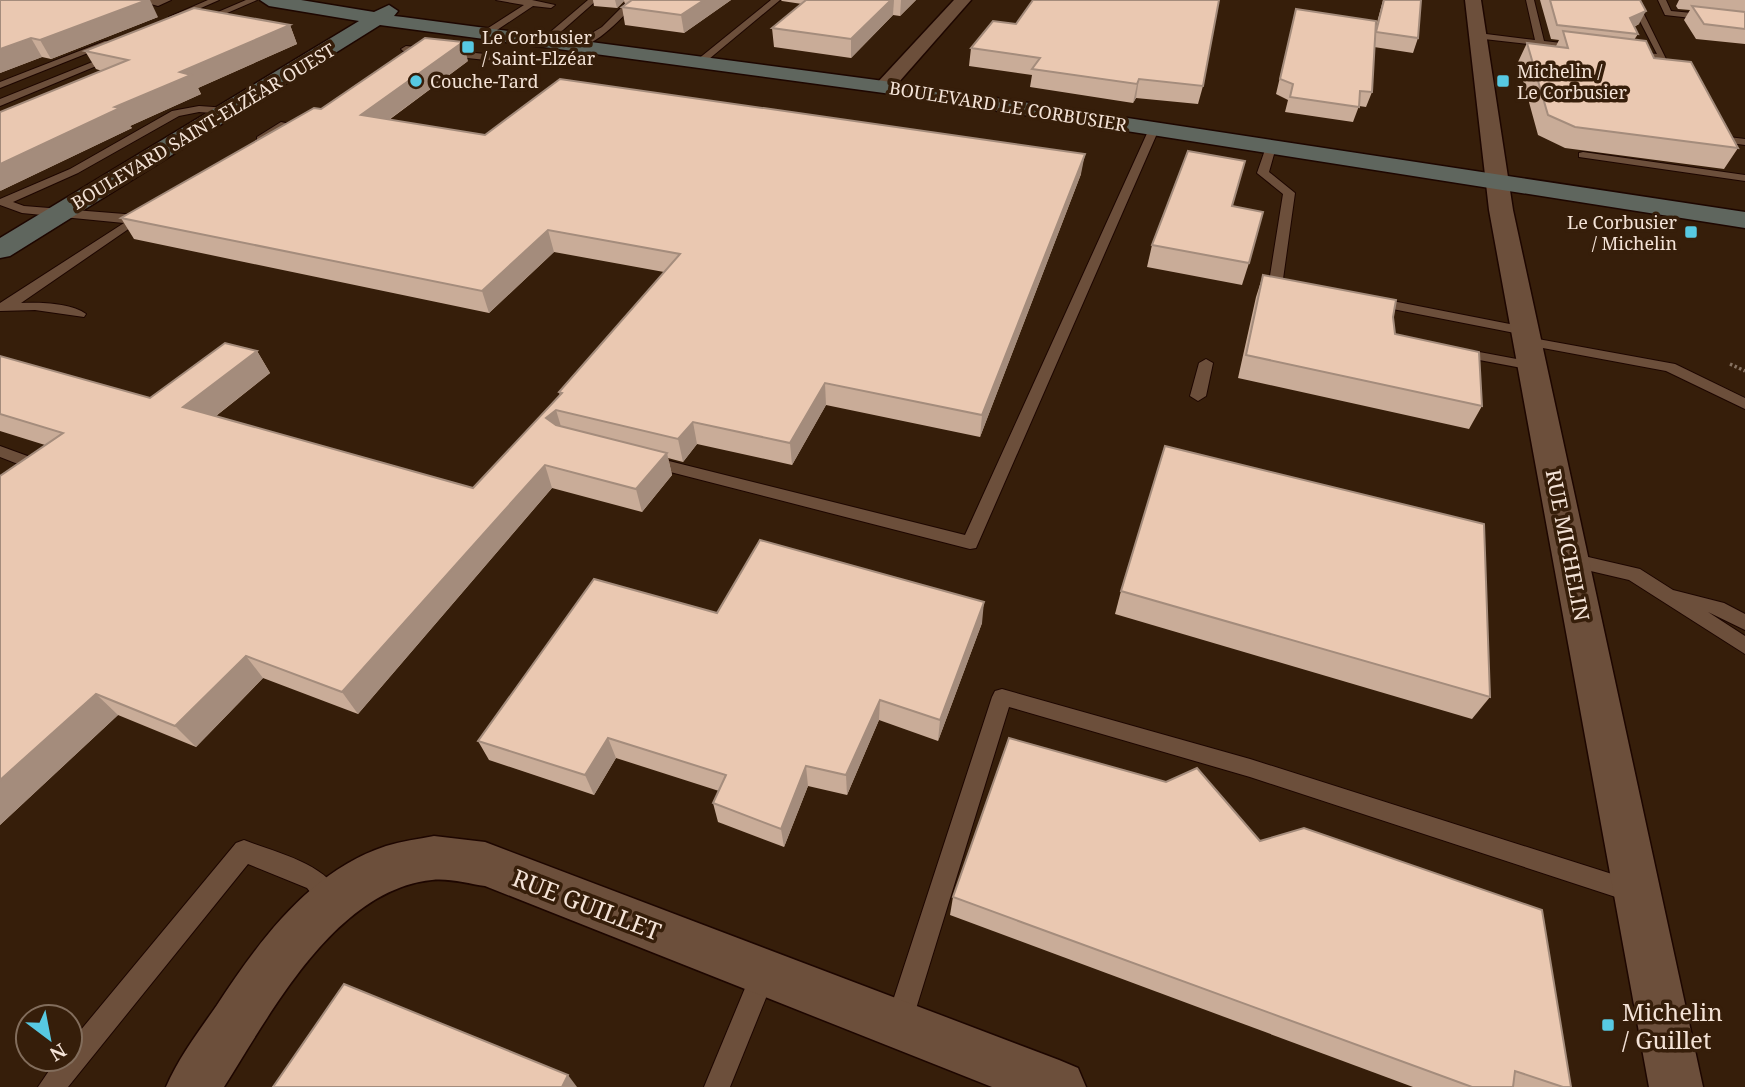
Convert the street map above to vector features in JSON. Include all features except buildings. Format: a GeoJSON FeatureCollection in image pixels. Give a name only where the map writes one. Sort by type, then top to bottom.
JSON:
{"type":"FeatureCollection","features":[{"type":"Feature","properties":{"kind":"street","name":"BOULEVARD LE CORBUSIER"},"geometry":{"type":"LineString","coordinates":[[269,0],[377,19],[884,87],[1745,220]]}},
{"type":"Feature","properties":{"kind":"street","name":"BOULEVARD SAINT-ELZÉAR OUEST"},"geometry":{"type":"LineString","coordinates":[[0,250],[405,0]]}},
{"type":"Feature","properties":{"kind":"street"},"geometry":{"type":"LineString","coordinates":[[884,87],[963,0]]}},
{"type":"Feature","properties":{"kind":"street","name":"RUE MICHELIN"},"geometry":{"type":"LineString","coordinates":[[1473,0],[1497,183],[1676,1087]]}},
{"type":"Feature","properties":{"kind":"street"},"geometry":{"type":"LineString","coordinates":[[1702,0],[1745,4]]}},
{"type":"Feature","properties":{"kind":"street","name":"RUE GUILLET"},"geometry":{"type":"LineString","coordinates":[[193,1087],[288,948],[332,901],[366,878],[402,863],[437,857],[485,864],[1059,1087]]}},
{"type":"Feature","properties":{"kind":"lane"},"geometry":{"type":"LineString","coordinates":[[139,0],[158,3],[167,0]]}},
{"type":"Feature","properties":{"kind":"lane"},"geometry":{"type":"LineString","coordinates":[[160,22],[215,0]]}},
{"type":"Feature","properties":{"kind":"lane"},"geometry":{"type":"LineString","coordinates":[[193,24],[253,0]]}},
{"type":"Feature","properties":{"kind":"lane"},"geometry":{"type":"LineString","coordinates":[[500,0],[551,5]]}},
{"type":"Feature","properties":{"kind":"lane"},"geometry":{"type":"LineString","coordinates":[[544,42],[593,0]]}},
{"type":"Feature","properties":{"kind":"lane"},"geometry":{"type":"LineString","coordinates":[[577,46],[605,29],[634,0]]}},
{"type":"Feature","properties":{"kind":"lane"},"geometry":{"type":"LineString","coordinates":[[700,62],[776,0]]}},
{"type":"Feature","properties":{"kind":"lane"},"geometry":{"type":"LineString","coordinates":[[1530,0],[1540,43]]}},
{"type":"Feature","properties":{"kind":"lane"},"geometry":{"type":"LineString","coordinates":[[1622,52],[1662,57],[1633,0]]}},
{"type":"Feature","properties":{"kind":"lane"},"geometry":{"type":"LineString","coordinates":[[1661,0],[1668,13],[1745,20]]}},
{"type":"Feature","properties":{"kind":"lane"},"geometry":{"type":"LineString","coordinates":[[485,34],[532,3]]}},
{"type":"Feature","properties":{"kind":"lane"},"geometry":{"type":"LineString","coordinates":[[1478,36],[1595,50]]}},
{"type":"Feature","properties":{"kind":"lane"},"geometry":{"type":"LineString","coordinates":[[0,85],[124,37]]}},
{"type":"Feature","properties":{"kind":"lane"},"geometry":{"type":"LineString","coordinates":[[406,49],[495,58]]}},
{"type":"Feature","properties":{"kind":"lane"},"geometry":{"type":"LineString","coordinates":[[0,103],[129,50]]}},
{"type":"Feature","properties":{"kind":"lane"},"geometry":{"type":"LineString","coordinates":[[1,203],[74,171],[176,113],[199,109],[228,111]]}},
{"type":"Feature","properties":{"kind":"lane"},"geometry":{"type":"LineString","coordinates":[[253,144],[285,124]]}},
{"type":"Feature","properties":{"kind":"lane"},"geometry":{"type":"LineString","coordinates":[[632,457],[971,544],[1154,129]]}},
{"type":"Feature","properties":{"kind":"lane"},"geometry":{"type":"LineString","coordinates":[[1720,139],[1745,142]]}},
{"type":"Feature","properties":{"kind":"lane"},"geometry":{"type":"LineString","coordinates":[[1271,147],[1264,173],[1289,192],[1276,282],[1303,287]]}},
{"type":"Feature","properties":{"kind":"lane"},"geometry":{"type":"LineString","coordinates":[[1583,155],[1745,178]]}},
{"type":"Feature","properties":{"kind":"lane"},"geometry":{"type":"LineString","coordinates":[[1,203],[22,209],[61,213],[140,217],[3,308]]}},
{"type":"Feature","properties":{"kind":"lane"},"geometry":{"type":"LineString","coordinates":[[1357,298],[1528,346],[1670,367],[1745,404]]}},
{"type":"Feature","properties":{"kind":"lane"},"geometry":{"type":"LineString","coordinates":[[3,308],[35,306],[79,314]]}},
{"type":"Feature","properties":{"kind":"lane"},"geometry":{"type":"LineString","coordinates":[[1442,349],[1474,355],[1528,346]]}},
{"type":"Feature","properties":{"kind":"lane"},"geometry":{"type":"LineString","coordinates":[[1198,396],[1206,363]]}},
{"type":"Feature","properties":{"kind":"lane"},"geometry":{"type":"LineString","coordinates":[[0,451],[46,469],[34,477]]}},
{"type":"Feature","properties":{"kind":"lane"},"geometry":{"type":"LineString","coordinates":[[1571,560],[1624,570],[1666,593],[1704,622],[1745,646]]}},
{"type":"Feature","properties":{"kind":"lane"},"geometry":{"type":"LineString","coordinates":[[1666,593],[1717,608],[1745,623]]}},
{"type":"Feature","properties":{"kind":"lane"},"geometry":{"type":"LineString","coordinates":[[898,1025],[1003,697],[1250,768],[1638,893]]}},
{"type":"Feature","properties":{"kind":"lane"},"geometry":{"type":"LineString","coordinates":[[51,1087],[244,851],[315,880],[332,901]]}},
{"type":"Feature","properties":{"kind":"lane"},"geometry":{"type":"LineString","coordinates":[[717,1087],[764,972]]}},
{"type":"Feature","properties":{"kind":"path"},"geometry":{"type":"LineString","coordinates":[[1730,364],[1745,371]]}},
{"type":"Feature","properties":{"kind":"place","name":"Le Corbusier / Saint-Elzéar"},"geometry":{"type":"Point","coordinates":[468,47]}},
{"type":"Feature","properties":{"kind":"place","name":"Couche-Tard"},"geometry":{"type":"Point","coordinates":[416,81]}},
{"type":"Feature","properties":{"kind":"place","name":"Michelin / Le Corbusier"},"geometry":{"type":"Point","coordinates":[1503,81]}},
{"type":"Feature","properties":{"kind":"place","name":"Le Corbusier / Michelin"},"geometry":{"type":"Point","coordinates":[1691,232]}},
{"type":"Feature","properties":{"kind":"place","name":"Michelin / Guillet"},"geometry":{"type":"Point","coordinates":[1608,1025]}}]}
